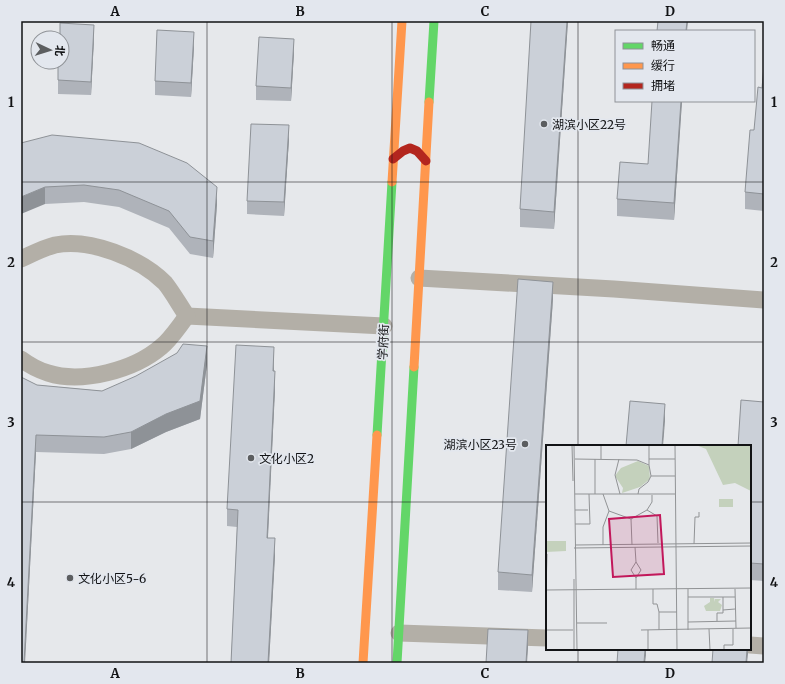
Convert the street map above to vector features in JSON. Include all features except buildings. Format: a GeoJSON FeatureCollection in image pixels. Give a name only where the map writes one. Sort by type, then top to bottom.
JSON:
{"type":"FeatureCollection","features":[{"type":"Feature","properties":{"kind":"main road","name":"学府街"},"geometry":{"type":"LineString","coordinates":[[363,663],[402,21]]}},
{"type":"Feature","properties":{"kind":"main road"},"geometry":{"type":"LineString","coordinates":[[397,663],[434,21]]}},
{"type":"Feature","properties":{"kind":"main road"},"geometry":{"type":"LineString","coordinates":[[393,159],[404,149],[410,147],[419,151],[426,161]]}},
{"type":"Feature","properties":{"kind":"street"},"geometry":{"type":"LineString","coordinates":[[21,259],[36,251],[56,245],[85,245],[111,250],[143,266],[165,283],[187,316]]}},
{"type":"Feature","properties":{"kind":"street"},"geometry":{"type":"LineString","coordinates":[[419,278],[614,289],[764,300]]}},
{"type":"Feature","properties":{"kind":"street"},"geometry":{"type":"LineString","coordinates":[[187,316],[384,326]]}},
{"type":"Feature","properties":{"kind":"street"},"geometry":{"type":"LineString","coordinates":[[21,359],[49,374],[78,377],[104,374],[138,362],[162,347],[187,316]]}},
{"type":"Feature","properties":{"kind":"street"},"geometry":{"type":"LineString","coordinates":[[399,633],[546,638]]}},
{"type":"Feature","properties":{"kind":"street"},"geometry":{"type":"LineString","coordinates":[[751,645],[764,646]]}},
{"type":"Feature","properties":{"kind":"traffic: fast"},"geometry":{"type":"LineString","coordinates":[[429,102],[434,21]]}},
{"type":"Feature","properties":{"kind":"traffic: fast"},"geometry":{"type":"LineString","coordinates":[[377,435],[392,182]]}},
{"type":"Feature","properties":{"kind":"traffic: fast"},"geometry":{"type":"LineString","coordinates":[[397,663],[414,367]]}},
{"type":"Feature","properties":{"kind":"traffic: slow"},"geometry":{"type":"LineString","coordinates":[[392,182],[402,21]]}},
{"type":"Feature","properties":{"kind":"traffic: slow"},"geometry":{"type":"LineString","coordinates":[[414,367],[429,102]]}},
{"type":"Feature","properties":{"kind":"traffic: slow"},"geometry":{"type":"LineString","coordinates":[[363,663],[377,435]]}},
{"type":"Feature","properties":{"kind":"traffic: jam"},"geometry":{"type":"LineString","coordinates":[[393,159],[403,151],[410,148],[417,151],[426,161]]}},
{"type":"Feature","properties":{"kind":"place","name":"湖滨小区22号"},"geometry":{"type":"Point","coordinates":[544,124]}},
{"type":"Feature","properties":{"kind":"place","name":"湖滨小区23号"},"geometry":{"type":"Point","coordinates":[525,444]}},
{"type":"Feature","properties":{"kind":"place","name":"文化小区2"},"geometry":{"type":"Point","coordinates":[251,458]}},
{"type":"Feature","properties":{"kind":"place","name":"文化小区5-6"},"geometry":{"type":"Point","coordinates":[70,578]}}]}
